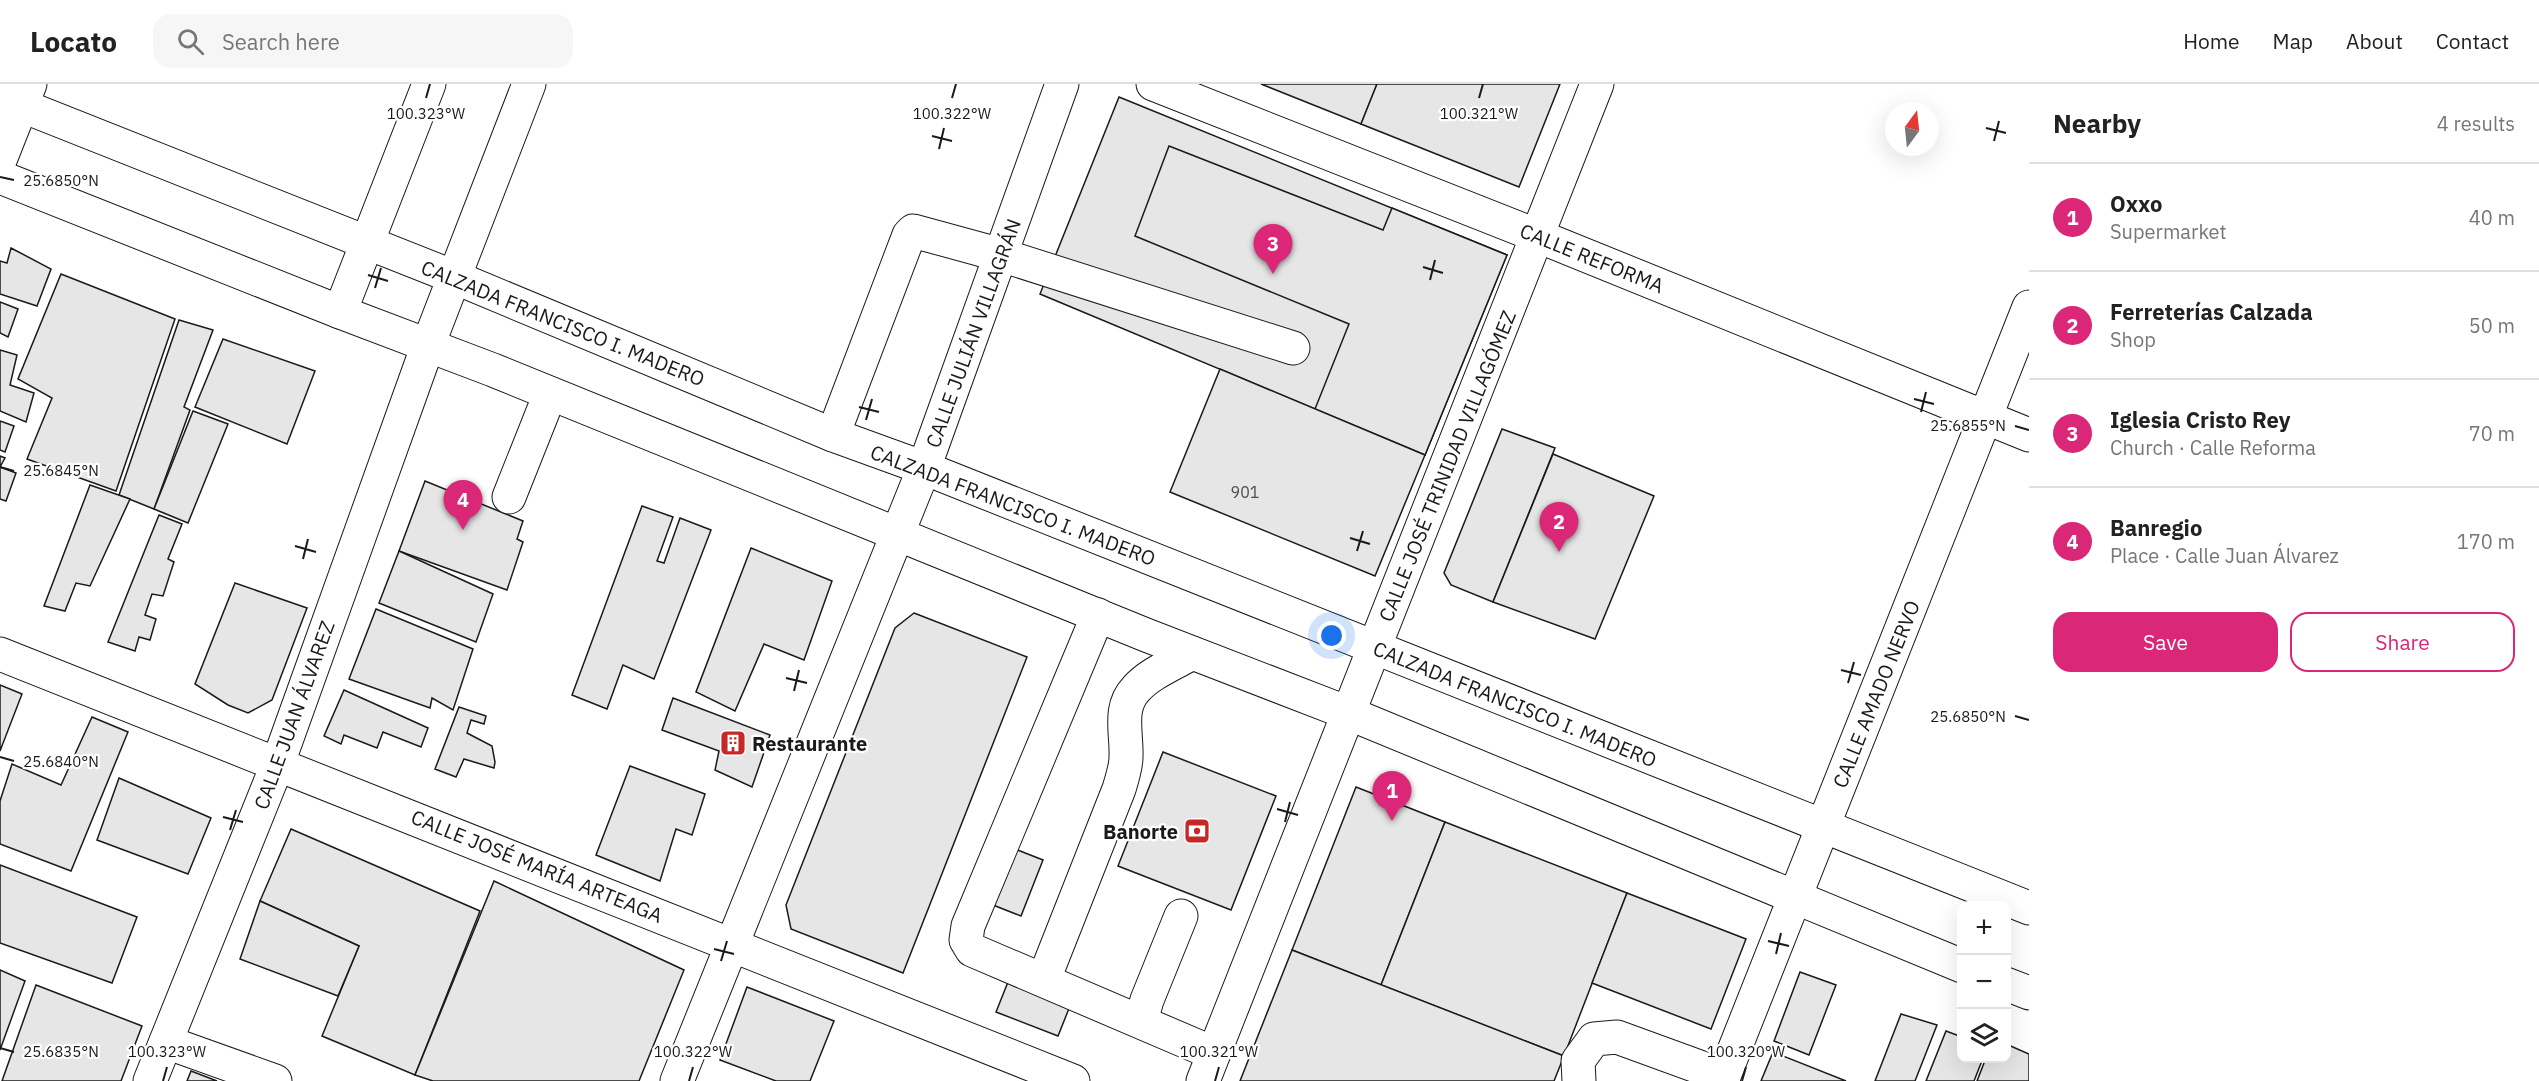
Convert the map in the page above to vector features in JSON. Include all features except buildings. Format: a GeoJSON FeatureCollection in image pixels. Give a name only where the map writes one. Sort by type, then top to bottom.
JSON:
{"type":"FeatureCollection","features":[{"type":"Feature","properties":{"kind":"street"},"geometry":{"type":"LineString","coordinates":[[340,312],[429,84]]}},
{"type":"Feature","properties":{"kind":"street","name":"CALLE JUAN ÁLVAREZ"},"geometry":{"type":"LineString","coordinates":[[150,1081],[278,763],[428,345],[529,84]]}},
{"type":"Feature","properties":{"kind":"street","name":"CALLE JULIÁN VILLAGRÁN"},"geometry":{"type":"LineString","coordinates":[[677,1081],[734,945],[896,533],[924,468],[1062,84]]}},
{"type":"Feature","properties":{"kind":"street","name":"CALLE REFORMA"},"geometry":{"type":"LineString","coordinates":[[1153,84],[1538,236],[2029,435]]}},
{"type":"Feature","properties":{"kind":"street","name":"CALLE JOSÉ TRINIDAD VILLAGÓMEZ"},"geometry":{"type":"LineString","coordinates":[[1208,1067],[1597,84]]}},
{"type":"Feature","properties":{"kind":"street"},"geometry":{"type":"LineString","coordinates":[[0,160],[17,95]]}},
{"type":"Feature","properties":{"kind":"street","name":"CALZADA FRANCISCO I. MADERO"},"geometry":{"type":"LineString","coordinates":[[17,95],[833,435],[924,468],[2029,908]]}},
{"type":"Feature","properties":{"kind":"street"},"geometry":{"type":"LineString","coordinates":[[0,177],[428,345],[1192,653],[1348,712],[1957,964]]}},
{"type":"Feature","properties":{"kind":"street"},"geometry":{"type":"LineString","coordinates":[[833,435],[909,235],[918,231],[1293,348]]}},
{"type":"Feature","properties":{"kind":"street","name":"CALLE AMADO NERVO"},"geometry":{"type":"LineString","coordinates":[[1723,1079],[2029,307]]}},
{"type":"Feature","properties":{"kind":"street"},"geometry":{"type":"LineString","coordinates":[[509,497],[550,394]]}},
{"type":"Feature","properties":{"kind":"street"},"geometry":{"type":"LineString","coordinates":[[1098,615],[969,926],[966,940],[972,950],[1141,1021],[1208,1067]]}},
{"type":"Feature","properties":{"kind":"street"},"geometry":{"type":"LineString","coordinates":[[1044,979],[1119,789],[1126,759],[1124,716],[1128,701],[1137,688],[1149,678],[1192,653]]}},
{"type":"Feature","properties":{"kind":"street","name":"CALLE JOSÉ MARÍA ARTEAGA"},"geometry":{"type":"LineString","coordinates":[[0,654],[1073,1081]]}},
{"type":"Feature","properties":{"kind":"street"},"geometry":{"type":"LineString","coordinates":[[1141,1021],[1147,1000],[1181,916]]}},
{"type":"Feature","properties":{"kind":"street"},"geometry":{"type":"LineString","coordinates":[[2011,986],[2029,993]]}},
{"type":"Feature","properties":{"kind":"street"},"geometry":{"type":"LineString","coordinates":[[1580,1081],[1578,1061],[1594,1039],[1604,1036],[1631,1041],[1723,1079]]}},
{"type":"Feature","properties":{"kind":"street"},"geometry":{"type":"LineString","coordinates":[[166,1042],[275,1081]]}},
{"type":"Feature","properties":{"kind":"place","name":"Iglesia Cristo Rey"},"geometry":{"type":"Point","coordinates":[1273,274]}},
{"type":"Feature","properties":{"kind":"place","name":"Banregio"},"geometry":{"type":"Point","coordinates":[463,530]}},
{"type":"Feature","properties":{"kind":"place","name":"Ferreterías Calzada"},"geometry":{"type":"Point","coordinates":[1559,552]}},
{"type":"Feature","properties":{"kind":"place","name":"Restaurante"},"geometry":{"type":"Point","coordinates":[733,743]}},
{"type":"Feature","properties":{"kind":"place","name":"Oxxo"},"geometry":{"type":"Point","coordinates":[1392,821]}},
{"type":"Feature","properties":{"kind":"place","name":"Banorte"},"geometry":{"type":"Point","coordinates":[1197,831]}}]}
